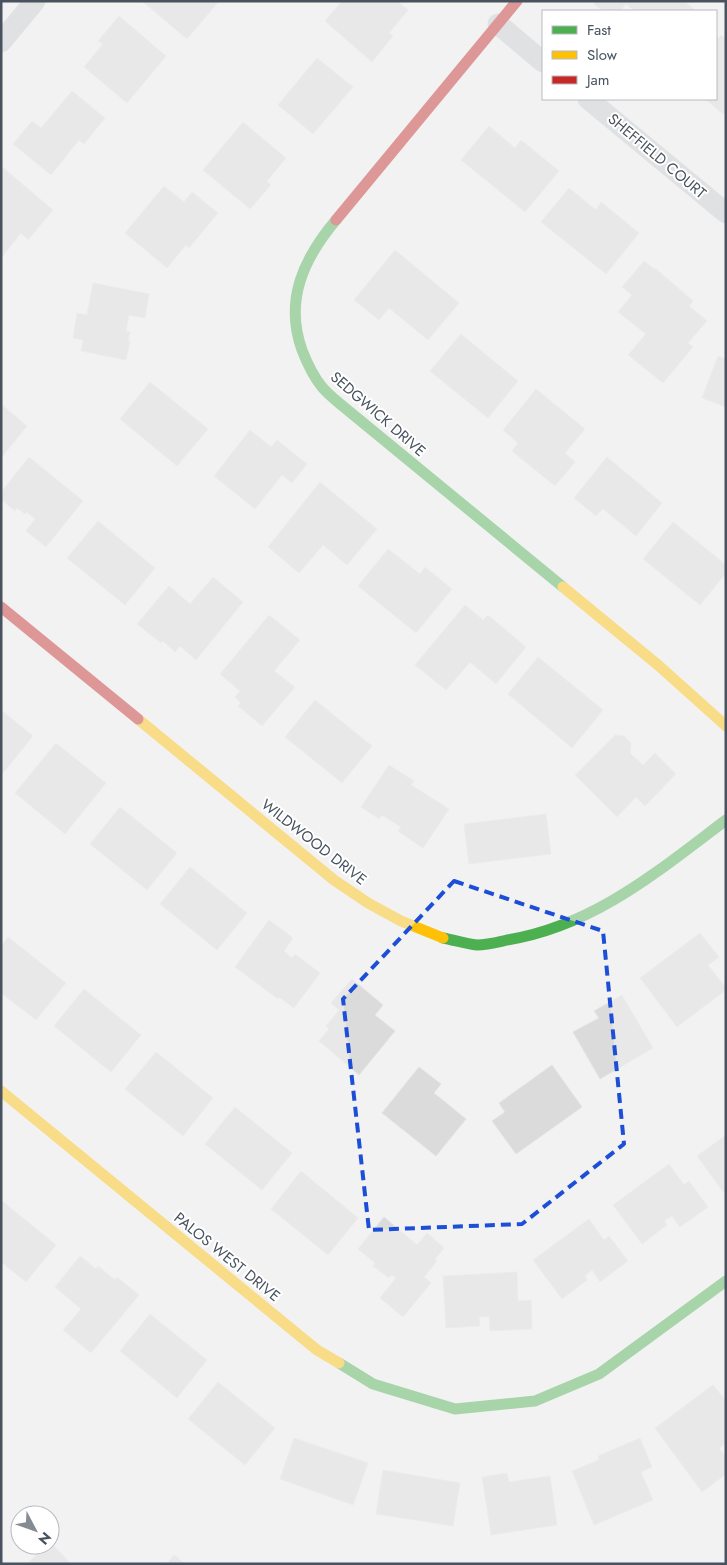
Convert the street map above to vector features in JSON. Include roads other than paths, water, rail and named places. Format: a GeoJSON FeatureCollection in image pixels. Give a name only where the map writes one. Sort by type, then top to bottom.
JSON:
{"type":"FeatureCollection","features":[{"type":"Feature","properties":{"kind":"street"},"geometry":{"type":"LineString","coordinates":[[1,42],[35,1]]}},
{"type":"Feature","properties":{"kind":"street","name":"SEDGWICK DRIVE"},"geometry":{"type":"LineString","coordinates":[[517,1],[330,227],[313,251],[301,274],[294,303],[302,349],[311,371],[321,386],[339,403],[658,665],[726,726]]}},
{"type":"Feature","properties":{"kind":"street"},"geometry":{"type":"LineString","coordinates":[[498,24],[542,61]]}},
{"type":"Feature","properties":{"kind":"street","name":"SHEFFIELD COURT"},"geometry":{"type":"LineString","coordinates":[[589,100],[726,213]]}},
{"type":"Feature","properties":{"kind":"street","name":"WILDWOOD DRIVE"},"geometry":{"type":"LineString","coordinates":[[1,606],[334,880],[368,903],[401,921],[443,938],[478,946],[520,938],[562,926],[601,908],[641,883],[726,820]]}},
{"type":"Feature","properties":{"kind":"street","name":"PALOS WEST DRIVE"},"geometry":{"type":"LineString","coordinates":[[1,1091],[317,1350],[373,1384],[455,1409],[535,1401],[599,1374],[726,1281]]}}]}
